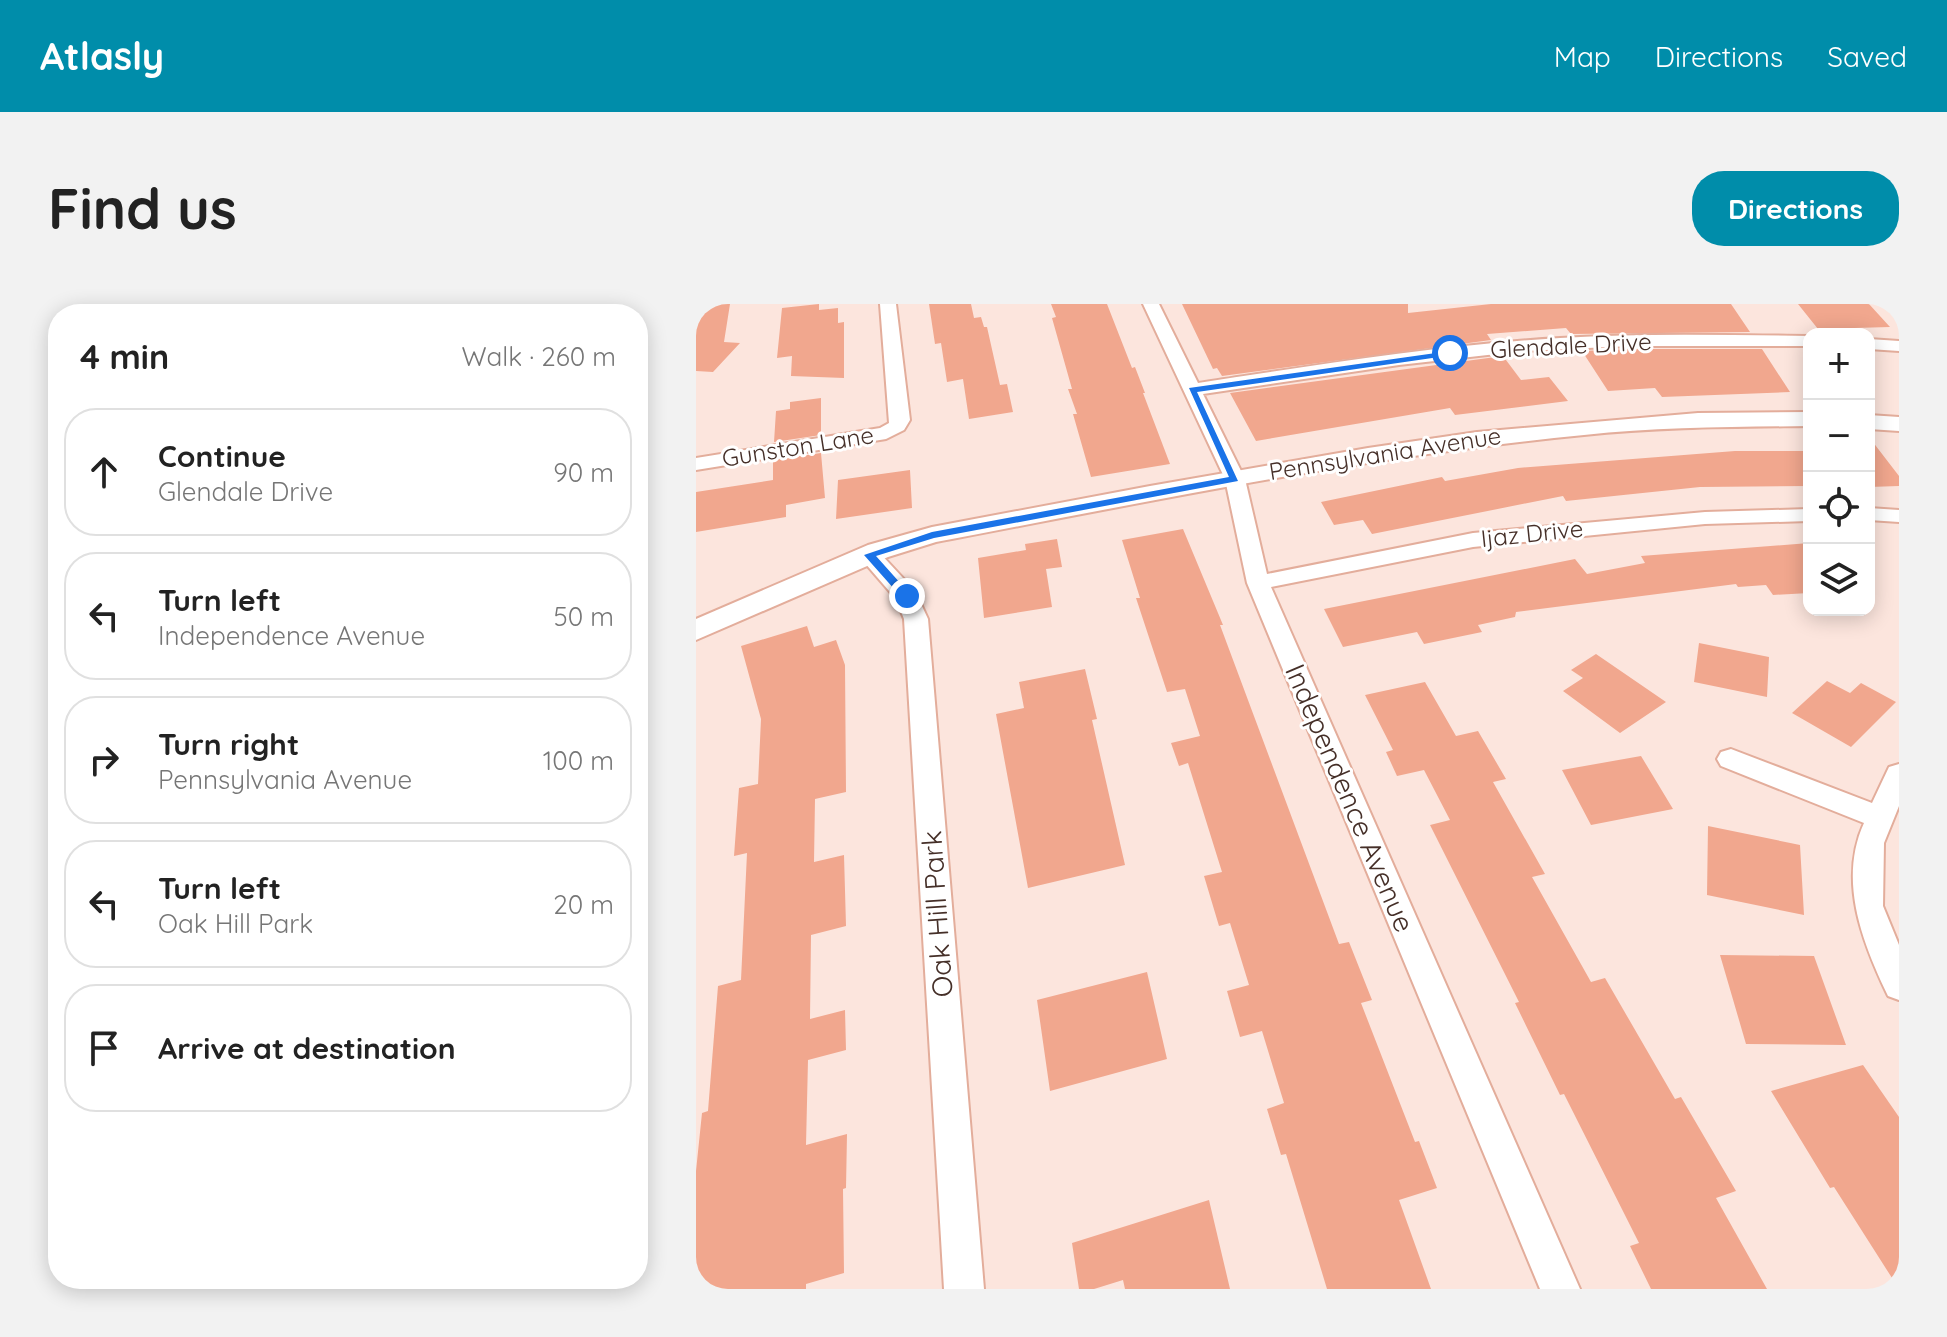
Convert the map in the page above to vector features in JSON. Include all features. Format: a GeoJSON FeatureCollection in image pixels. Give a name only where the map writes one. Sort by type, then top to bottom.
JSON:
{"type":"FeatureCollection","features":[{"type":"Feature","properties":{"kind":"street","name":"Gunston Lane"},"geometry":{"type":"LineString","coordinates":[[696,464],[886,433],[897,426],[900,420],[888,304]]}},
{"type":"Feature","properties":{"kind":"street","name":"Independence Avenue"},"geometry":{"type":"LineString","coordinates":[[1151,304],[1235,479],[1258,583],[1560,1289]]}},
{"type":"Feature","properties":{"kind":"street","name":"Glendale Drive"},"geometry":{"type":"LineString","coordinates":[[1192,390],[1435,355],[1526,346],[1713,340],[1803,341]]}},
{"type":"Feature","properties":{"kind":"street"},"geometry":{"type":"LineString","coordinates":[[1875,344],[1899,346]]}},
{"type":"Feature","properties":{"kind":"street","name":"Pennsylvania Avenue"},"geometry":{"type":"LineString","coordinates":[[696,630],[869,555],[932,535],[1390,451],[1507,434],[1654,422],[1803,419]]}},
{"type":"Feature","properties":{"kind":"street"},"geometry":{"type":"LineString","coordinates":[[1875,422],[1899,424]]}},
{"type":"Feature","properties":{"kind":"street","name":"Ijaz Drive"},"geometry":{"type":"LineString","coordinates":[[1258,583],[1473,540],[1705,518],[1803,515]]}},
{"type":"Feature","properties":{"kind":"street","name":"Oak Hill Park"},"geometry":{"type":"LineString","coordinates":[[869,555],[907,596],[916,619],[964,1289]]}},
{"type":"Feature","properties":{"kind":"street"},"geometry":{"type":"LineString","coordinates":[[1731,759],[1879,817]]}},
{"type":"Feature","properties":{"kind":"street"},"geometry":{"type":"LineString","coordinates":[[1899,774],[1869,843],[1868,906],[1899,986]]}},
{"type":"Feature","properties":{"kind":"building"},"geometry":{"type":"Polygon","coordinates":[[[696,304],[730,304],[724,342],[740,343],[713,372],[696,371],[696,304]]]}},
{"type":"Feature","properties":{"kind":"building"},"geometry":{"type":"Polygon","coordinates":[[[819,304],[819,310],[838,308],[838,323],[844,322],[844,378],[791,376],[792,356],[777,358],[782,308],[819,304]]]}},
{"type":"Feature","properties":{"kind":"building"},"geometry":{"type":"Polygon","coordinates":[[[929,304],[971,304],[974,318],[981,317],[984,327],[987,327],[1000,385],[1007,384],[1013,412],[969,419],[963,379],[947,382],[941,343],[935,344],[929,304]]]}},
{"type":"Feature","properties":{"kind":"building"},"geometry":{"type":"Polygon","coordinates":[[[1051,304],[1107,304],[1132,368],[1135,367],[1170,464],[1091,477],[1073,414],[1077,414],[1068,389],[1072,389],[1051,304]]]}},
{"type":"Feature","properties":{"kind":"building"},"geometry":{"type":"Polygon","coordinates":[[[1182,304],[1408,304],[1408,313],[1491,304],[1731,304],[1750,332],[1571,334],[1566,328],[1487,334],[1491,340],[1222,376],[1217,368],[1213,369],[1182,304]]]}},
{"type":"Feature","properties":{"kind":"building"},"geometry":{"type":"Polygon","coordinates":[[[1798,304],[1869,304],[1890,327],[1854,328],[1817,328],[1798,304]]]}},
{"type":"Feature","properties":{"kind":"building"},"geometry":{"type":"Polygon","coordinates":[[[1762,349],[1790,392],[1662,397],[1655,388],[1608,391],[1582,351],[1762,349]]]}},
{"type":"Feature","properties":{"kind":"building"},"geometry":{"type":"Polygon","coordinates":[[[1503,356],[1521,380],[1549,377],[1568,401],[1455,415],[1450,408],[1256,441],[1230,393],[1503,356]]]}},
{"type":"Feature","properties":{"kind":"building"},"geometry":{"type":"Polygon","coordinates":[[[821,398],[821,435],[774,442],[776,411],[790,409],[790,402],[821,398]]]}},
{"type":"Feature","properties":{"kind":"building"},"geometry":{"type":"Polygon","coordinates":[[[1875,445],[1899,476],[1899,486],[1875,487],[1875,445]]]}},
{"type":"Feature","properties":{"kind":"building"},"geometry":{"type":"Polygon","coordinates":[[[1735,451],[1803,451],[1803,486],[1700,487],[1566,501],[1563,496],[1372,534],[1363,520],[1334,525],[1321,502],[1442,477],[1445,481],[1518,468],[1735,451]]]}},
{"type":"Feature","properties":{"kind":"building"},"geometry":{"type":"Polygon","coordinates":[[[821,453],[825,498],[786,505],[786,517],[696,532],[696,492],[773,480],[773,460],[821,453]]]}},
{"type":"Feature","properties":{"kind":"building"},"geometry":{"type":"Polygon","coordinates":[[[910,470],[912,508],[836,519],[838,480],[910,470]]]}},
{"type":"Feature","properties":{"kind":"building"},"geometry":{"type":"Polygon","coordinates":[[[1183,529],[1223,625],[1220,625],[1339,944],[1349,942],[1372,1000],[1361,1003],[1415,1142],[1419,1141],[1437,1188],[1399,1200],[1431,1289],[1327,1289],[1286,1154],[1281,1155],[1267,1109],[1284,1103],[1262,1031],[1240,1037],[1227,991],[1249,985],[1230,923],[1219,926],[1204,876],[1222,872],[1188,763],[1179,766],[1171,743],[1200,736],[1185,689],[1167,692],[1136,598],[1140,598],[1122,540],[1183,529]]]}},
{"type":"Feature","properties":{"kind":"building"},"geometry":{"type":"Polygon","coordinates":[[[1057,539],[1062,567],[1046,569],[1052,607],[984,618],[978,558],[1026,550],[1025,544],[1057,539]]]}},
{"type":"Feature","properties":{"kind":"building"},"geometry":{"type":"Polygon","coordinates":[[[1803,543],[1803,593],[1773,595],[1766,585],[1738,587],[1736,584],[1516,612],[1515,617],[1478,625],[1482,632],[1424,644],[1417,632],[1343,647],[1324,609],[1575,559],[1587,574],[1645,563],[1641,556],[1803,543]]]}},
{"type":"Feature","properties":{"kind":"building"},"geometry":{"type":"Polygon","coordinates":[[[807,626],[814,647],[836,640],[845,665],[846,792],[815,799],[814,862],[844,855],[846,926],[811,935],[810,1019],[845,1010],[846,1050],[808,1060],[806,1145],[847,1134],[846,1188],[843,1189],[844,1273],[806,1284],[806,1289],[696,1289],[696,1171],[702,1113],[708,1111],[718,986],[741,980],[747,853],[734,856],[739,788],[758,784],[761,719],[741,646],[807,626]]]}},
{"type":"Feature","properties":{"kind":"building"},"geometry":{"type":"Polygon","coordinates":[[[1699,643],[1769,657],[1767,697],[1694,682],[1699,643]]]}},
{"type":"Feature","properties":{"kind":"building"},"geometry":{"type":"Polygon","coordinates":[[[1596,654],[1666,702],[1620,733],[1563,691],[1583,678],[1571,670],[1596,654]]]}},
{"type":"Feature","properties":{"kind":"building"},"geometry":{"type":"Polygon","coordinates":[[[1085,669],[1097,719],[1092,720],[1125,865],[1028,888],[996,714],[1024,708],[1019,682],[1085,669]]]}},
{"type":"Feature","properties":{"kind":"building"},"geometry":{"type":"Polygon","coordinates":[[[1827,681],[1850,693],[1861,683],[1896,702],[1851,747],[1792,713],[1827,681]]]}},
{"type":"Feature","properties":{"kind":"building"},"geometry":{"type":"Polygon","coordinates":[[[1425,682],[1456,736],[1478,731],[1506,779],[1493,782],[1545,874],[1532,877],[1591,982],[1605,978],[1675,1099],[1681,1097],[1736,1191],[1716,1198],[1767,1289],[1651,1289],[1630,1246],[1639,1243],[1564,1094],[1560,1095],[1515,1003],[1519,1002],[1430,825],[1450,820],[1424,770],[1397,776],[1386,752],[1393,750],[1365,695],[1425,682]]]}},
{"type":"Feature","properties":{"kind":"building"},"geometry":{"type":"Polygon","coordinates":[[[1641,756],[1673,809],[1591,825],[1562,770],[1641,756]]]}},
{"type":"Feature","properties":{"kind":"building"},"geometry":{"type":"Polygon","coordinates":[[[1708,826],[1800,845],[1804,915],[1707,895],[1708,826]]]}},
{"type":"Feature","properties":{"kind":"building"},"geometry":{"type":"Polygon","coordinates":[[[1720,955],[1814,956],[1846,1045],[1746,1044],[1720,955]]]}},
{"type":"Feature","properties":{"kind":"building"},"geometry":{"type":"Polygon","coordinates":[[[1147,972],[1167,1059],[1050,1091],[1037,1000],[1147,972]]]}},
{"type":"Feature","properties":{"kind":"building"},"geometry":{"type":"Polygon","coordinates":[[[1863,1065],[1899,1117],[1899,1289],[1834,1187],[1830,1188],[1771,1091],[1863,1065]]]}},
{"type":"Feature","properties":{"kind":"building"},"geometry":{"type":"Polygon","coordinates":[[[1209,1200],[1230,1289],[1125,1289],[1123,1280],[1094,1289],[1079,1289],[1072,1243],[1209,1200]]]}},
{"type":"Feature","properties":{"kind":"route"},"geometry":{"type":"LineString","coordinates":[[907,596],[869,555],[932,535],[1235,479],[1192,390],[1450,353]]}}]}
